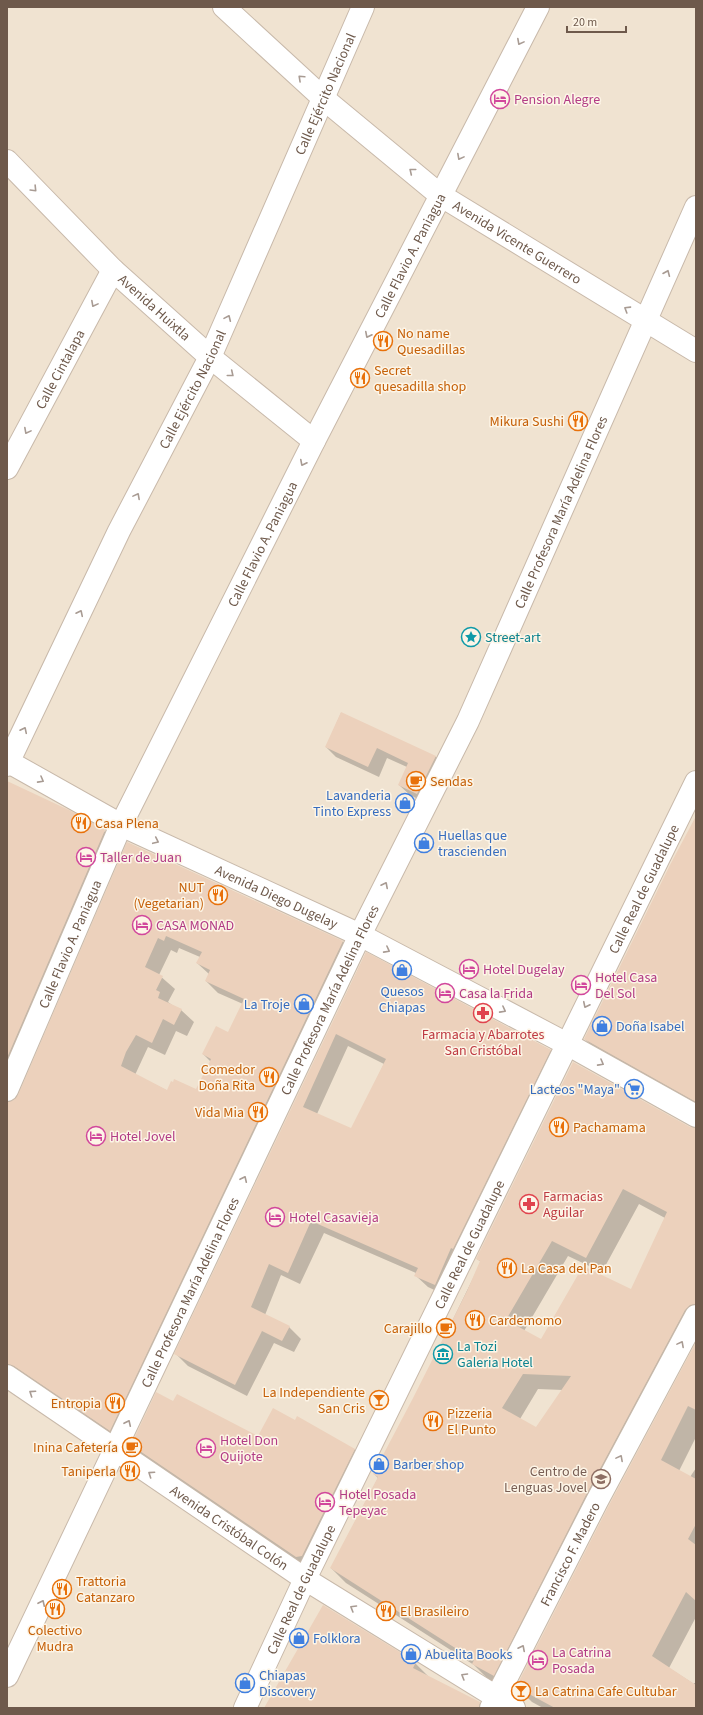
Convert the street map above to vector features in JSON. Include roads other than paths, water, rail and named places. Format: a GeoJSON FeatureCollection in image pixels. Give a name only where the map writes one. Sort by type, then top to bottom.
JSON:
{"type":"FeatureCollection","features":[{"type":"Feature","properties":{"kind":"street","name":"Avenida Vicente Guerrero"},"geometry":{"type":"LineString","coordinates":[[224,7],[324,99],[440,194],[646,322],[696,351]]}},
{"type":"Feature","properties":{"kind":"street","name":"Calle Ejército Nacional"},"geometry":{"type":"LineString","coordinates":[[8,763],[119,531],[210,357],[363,7]]}},
{"type":"Feature","properties":{"kind":"street","name":"Calle Flavio A. Paniagua"},"geometry":{"type":"LineString","coordinates":[[7,1090],[121,825],[314,441],[440,194],[538,7]]}},
{"type":"Feature","properties":{"kind":"street","name":"Avenida Huixtla"},"geometry":{"type":"LineString","coordinates":[[7,161],[113,270],[210,357],[314,441]]}},
{"type":"Feature","properties":{"kind":"street","name":"Calle Profesora María Adelina Flores"},"geometry":{"type":"LineString","coordinates":[[7,1676],[360,935],[468,721],[696,208]]}},
{"type":"Feature","properties":{"kind":"street","name":"Calle Cintalapa"},"geometry":{"type":"LineString","coordinates":[[7,468],[113,270]]}},
{"type":"Feature","properties":{"kind":"street","name":"Avenida Diego Dugelay"},"geometry":{"type":"LineString","coordinates":[[8,763],[121,825],[360,935],[567,1044],[696,1116]]}},
{"type":"Feature","properties":{"kind":"street","name":"Calle Real de Guadalupe"},"geometry":{"type":"LineString","coordinates":[[245,1708],[305,1579],[696,782]]}},
{"type":"Feature","properties":{"kind":"street","name":"Francisco F. Madero"},"geometry":{"type":"LineString","coordinates":[[501,1704],[597,1501],[696,1316]]}},
{"type":"Feature","properties":{"kind":"street","name":"Avenida Cristóbal Colón"},"geometry":{"type":"LineString","coordinates":[[7,1376],[305,1579],[501,1704]]}},
{"type":"Feature","properties":{"kind":"place","name":"Pension Alegre"},"geometry":{"type":"Point","coordinates":[500,99]}},
{"type":"Feature","properties":{"kind":"place","name":"No name Quesadillas"},"geometry":{"type":"Point","coordinates":[383,341]}},
{"type":"Feature","properties":{"kind":"place","name":"Secret quesadilla shop"},"geometry":{"type":"Point","coordinates":[360,378]}},
{"type":"Feature","properties":{"kind":"place","name":"Mikura Sushi"},"geometry":{"type":"Point","coordinates":[578,421]}},
{"type":"Feature","properties":{"kind":"place","name":"Street-art"},"geometry":{"type":"Point","coordinates":[471,637]}},
{"type":"Feature","properties":{"kind":"place","name":"Sendas"},"geometry":{"type":"Point","coordinates":[416,781]}},
{"type":"Feature","properties":{"kind":"place","name":"Lavanderia Tinto Express"},"geometry":{"type":"Point","coordinates":[405,803]}},
{"type":"Feature","properties":{"kind":"place","name":"Casa Plena"},"geometry":{"type":"Point","coordinates":[81,823]}},
{"type":"Feature","properties":{"kind":"place","name":"Huellas que trascienden"},"geometry":{"type":"Point","coordinates":[424,843]}},
{"type":"Feature","properties":{"kind":"place","name":"Taller de Juan"},"geometry":{"type":"Point","coordinates":[86,857]}},
{"type":"Feature","properties":{"kind":"place","name":"NUT (Vegetarian)"},"geometry":{"type":"Point","coordinates":[218,895]}},
{"type":"Feature","properties":{"kind":"place","name":"CASA MONAD"},"geometry":{"type":"Point","coordinates":[142,925]}},
{"type":"Feature","properties":{"kind":"place","name":"Hotel Dugelay"},"geometry":{"type":"Point","coordinates":[469,969]}},
{"type":"Feature","properties":{"kind":"place","name":"Quesos Chiapas"},"geometry":{"type":"Point","coordinates":[402,970]}},
{"type":"Feature","properties":{"kind":"place","name":"Hotel Casa Del Sol"},"geometry":{"type":"Point","coordinates":[581,985]}},
{"type":"Feature","properties":{"kind":"place","name":"Casa la Frida"},"geometry":{"type":"Point","coordinates":[445,993]}},
{"type":"Feature","properties":{"kind":"place","name":"La Troje"},"geometry":{"type":"Point","coordinates":[304,1004]}},
{"type":"Feature","properties":{"kind":"place","name":"Farmacia y Abarrotes San Cristóbal"},"geometry":{"type":"Point","coordinates":[483,1013]}},
{"type":"Feature","properties":{"kind":"place","name":"Doña Isabel"},"geometry":{"type":"Point","coordinates":[602,1026]}},
{"type":"Feature","properties":{"kind":"place","name":"Comedor Doña Rita"},"geometry":{"type":"Point","coordinates":[269,1077]}},
{"type":"Feature","properties":{"kind":"place","name":"Lacteos \"Maya\""},"geometry":{"type":"Point","coordinates":[634,1089]}},
{"type":"Feature","properties":{"kind":"place","name":"Vida Mia"},"geometry":{"type":"Point","coordinates":[258,1112]}},
{"type":"Feature","properties":{"kind":"place","name":"Pachamama"},"geometry":{"type":"Point","coordinates":[559,1127]}},
{"type":"Feature","properties":{"kind":"place","name":"Hotel Jovel"},"geometry":{"type":"Point","coordinates":[96,1136]}},
{"type":"Feature","properties":{"kind":"place","name":"Farmacias Aguilar"},"geometry":{"type":"Point","coordinates":[529,1204]}},
{"type":"Feature","properties":{"kind":"place","name":"Hotel Casavieja"},"geometry":{"type":"Point","coordinates":[275,1217]}},
{"type":"Feature","properties":{"kind":"place","name":"La Casa del Pan"},"geometry":{"type":"Point","coordinates":[507,1268]}},
{"type":"Feature","properties":{"kind":"place","name":"Cardemomo"},"geometry":{"type":"Point","coordinates":[475,1320]}},
{"type":"Feature","properties":{"kind":"place","name":"Carajillo"},"geometry":{"type":"Point","coordinates":[446,1328]}},
{"type":"Feature","properties":{"kind":"place","name":"La Tozi Galeria Hotel"},"geometry":{"type":"Point","coordinates":[443,1354]}},
{"type":"Feature","properties":{"kind":"place","name":"La Independiente San Cris"},"geometry":{"type":"Point","coordinates":[379,1400]}},
{"type":"Feature","properties":{"kind":"place","name":"Entropia"},"geometry":{"type":"Point","coordinates":[115,1403]}},
{"type":"Feature","properties":{"kind":"place","name":"Pizzeria El Punto"},"geometry":{"type":"Point","coordinates":[433,1421]}},
{"type":"Feature","properties":{"kind":"place","name":"Inina Cafetería"},"geometry":{"type":"Point","coordinates":[132,1447]}},
{"type":"Feature","properties":{"kind":"place","name":"Hotel Don Quijote"},"geometry":{"type":"Point","coordinates":[206,1448]}},
{"type":"Feature","properties":{"kind":"place","name":"Barber shop"},"geometry":{"type":"Point","coordinates":[379,1464]}},
{"type":"Feature","properties":{"kind":"place","name":"Taniperla"},"geometry":{"type":"Point","coordinates":[130,1471]}},
{"type":"Feature","properties":{"kind":"place","name":"Centro de Lenguas Jovel"},"geometry":{"type":"Point","coordinates":[601,1479]}},
{"type":"Feature","properties":{"kind":"place","name":"Hotel Posada Tepeyac"},"geometry":{"type":"Point","coordinates":[325,1502]}},
{"type":"Feature","properties":{"kind":"place","name":"Trattoria Catanzaro"},"geometry":{"type":"Point","coordinates":[62,1589]}},
{"type":"Feature","properties":{"kind":"place","name":"Colectivo Mudra"},"geometry":{"type":"Point","coordinates":[55,1609]}},
{"type":"Feature","properties":{"kind":"place","name":"El Brasileiro"},"geometry":{"type":"Point","coordinates":[386,1611]}},
{"type":"Feature","properties":{"kind":"place","name":"Folklora"},"geometry":{"type":"Point","coordinates":[299,1638]}},
{"type":"Feature","properties":{"kind":"place","name":"Abuelita Books"},"geometry":{"type":"Point","coordinates":[411,1654]}},
{"type":"Feature","properties":{"kind":"place","name":"La Catrina Posada"},"geometry":{"type":"Point","coordinates":[538,1660]}},
{"type":"Feature","properties":{"kind":"place","name":"Chiapas Discovery"},"geometry":{"type":"Point","coordinates":[245,1683]}},
{"type":"Feature","properties":{"kind":"place","name":"La Catrina Cafe Cultubar"},"geometry":{"type":"Point","coordinates":[521,1691]}}]}
